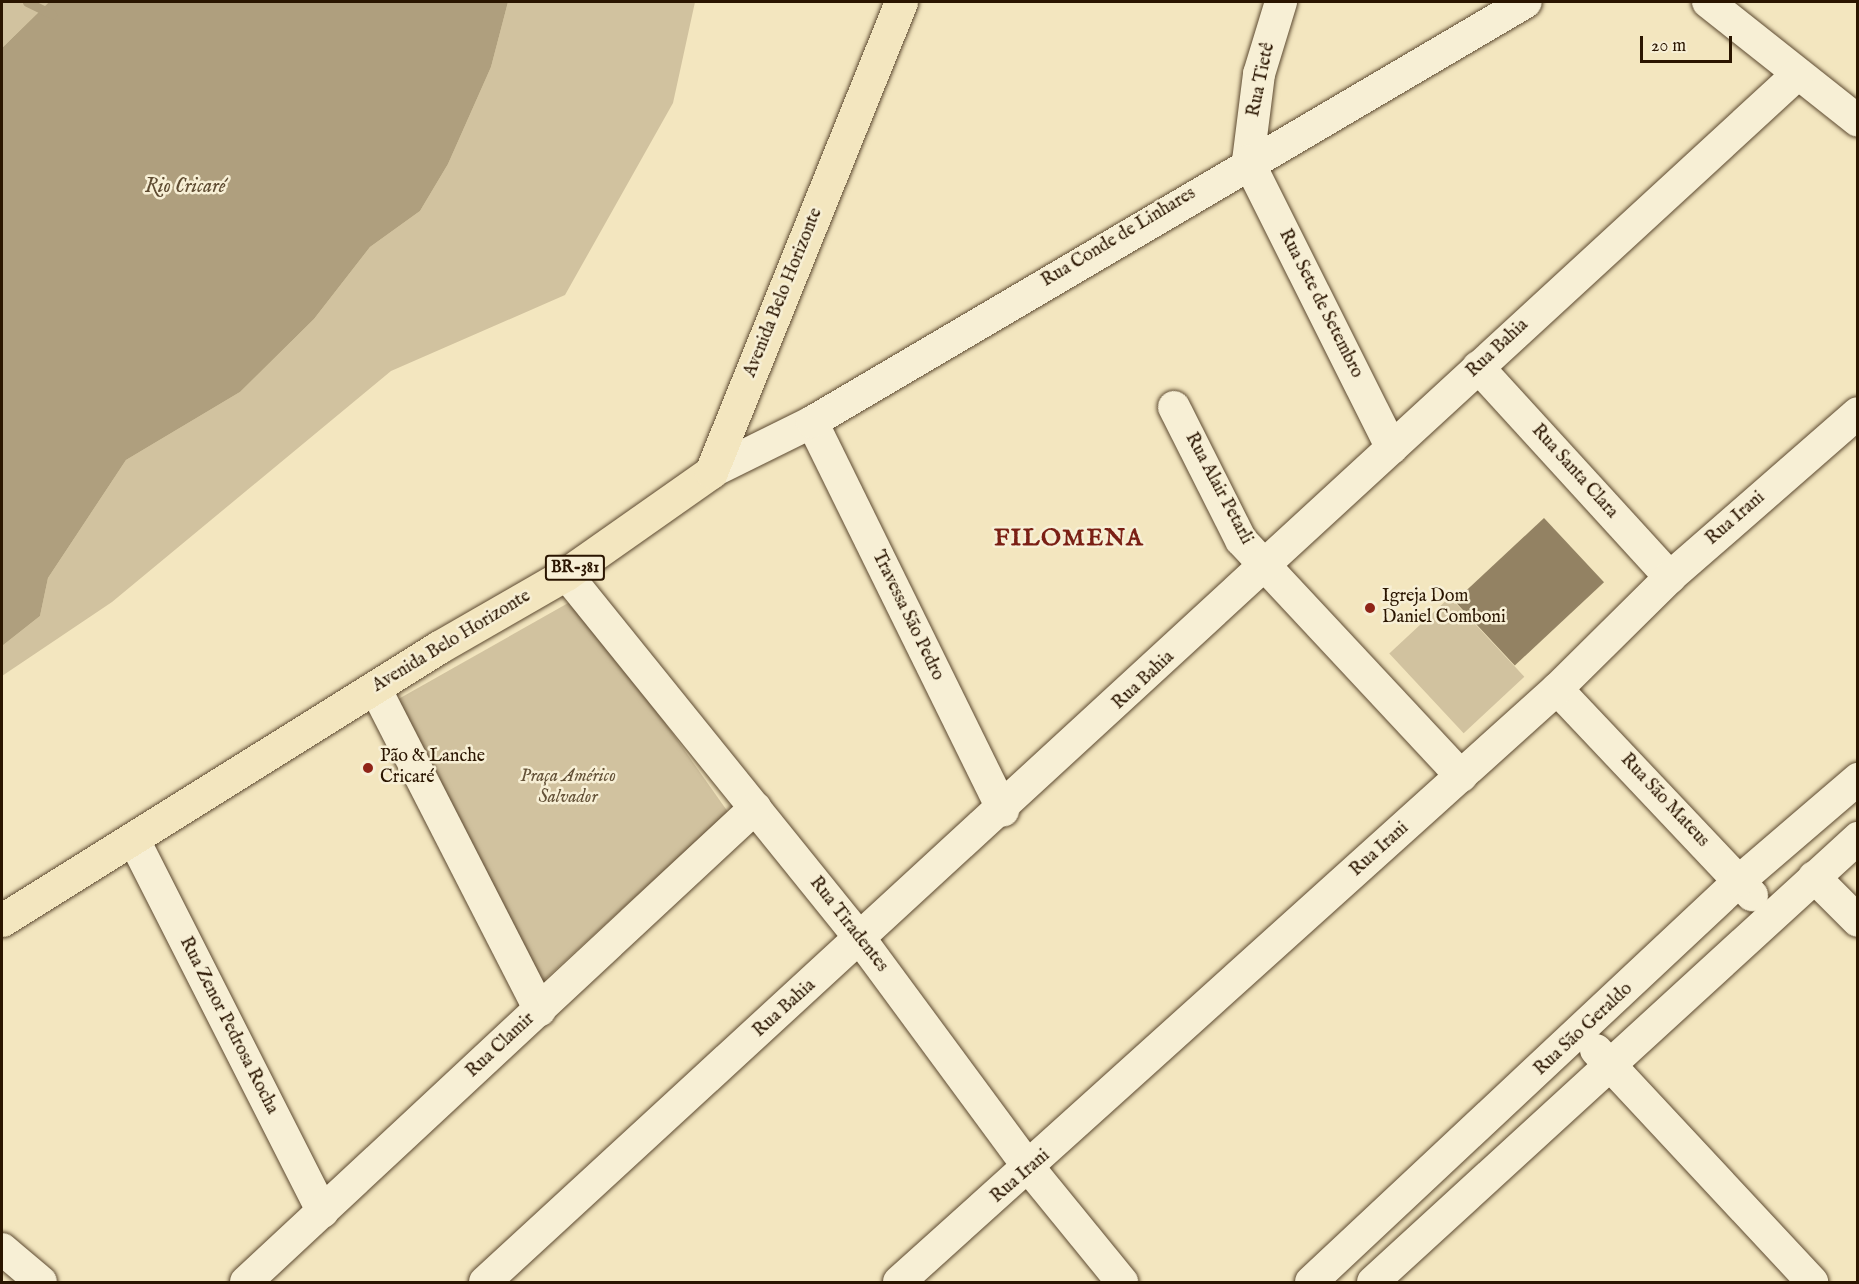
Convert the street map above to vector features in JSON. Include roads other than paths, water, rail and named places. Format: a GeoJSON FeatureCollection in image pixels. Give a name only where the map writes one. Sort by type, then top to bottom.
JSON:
{"type":"FeatureCollection","features":[{"type":"Feature","properties":{"kind":"main road","name":"Avenida Belo Horizonte"},"geometry":{"type":"LineString","coordinates":[[2,920],[375,688],[566,574],[711,472],[901,2]]}},
{"type":"Feature","properties":{"kind":"street","name":"Rua Tietê"},"geometry":{"type":"LineString","coordinates":[[1248,161],[1259,74],[1281,2]]}},
{"type":"Feature","properties":{"kind":"street","name":"Rua Conde de Linhares"},"geometry":{"type":"LineString","coordinates":[[711,472],[812,422],[1248,161],[1526,2]]}},
{"type":"Feature","properties":{"kind":"street"},"geometry":{"type":"LineString","coordinates":[[1708,2],[1857,121]]}},
{"type":"Feature","properties":{"kind":"street","name":"Rua Bahia"},"geometry":{"type":"LineString","coordinates":[[485,1282],[1003,810],[1267,567],[1478,367],[1798,74]]}},
{"type":"Feature","properties":{"kind":"street","name":"Rua Sete de Setembro"},"geometry":{"type":"LineString","coordinates":[[1248,161],[1392,448]]}},
{"type":"Feature","properties":{"kind":"street","name":"Rua Santa Clara"},"geometry":{"type":"LineString","coordinates":[[1478,367],[1670,577]]}},
{"type":"Feature","properties":{"kind":"street","name":"Rua Alair Petarli"},"geometry":{"type":"LineString","coordinates":[[1174,407],[1241,540],[1267,567]]}},
{"type":"Feature","properties":{"kind":"street","name":"Rua Irani"},"geometry":{"type":"LineString","coordinates":[[899,1282],[1030,1169],[1557,689],[1670,577],[1857,413]]}},
{"type":"Feature","properties":{"kind":"street","name":"Travessa São Pedro"},"geometry":{"type":"LineString","coordinates":[[812,422],[1003,810]]}},
{"type":"Feature","properties":{"kind":"street"},"geometry":{"type":"LineString","coordinates":[[1267,567],[1461,776]]}},
{"type":"Feature","properties":{"kind":"street","name":"Rua Tiradentes"},"geometry":{"type":"LineString","coordinates":[[566,574],[861,940],[1030,1169],[1122,1282]]}},
{"type":"Feature","properties":{"kind":"street"},"geometry":{"type":"LineString","coordinates":[[375,688],[540,1010]]}},
{"type":"Feature","properties":{"kind":"street","name":"Rua São Mateus"},"geometry":{"type":"LineString","coordinates":[[1557,689],[1769,914]]}},
{"type":"Feature","properties":{"kind":"street","name":"Rua São Geraldo"},"geometry":{"type":"LineString","coordinates":[[1311,1282],[1581,1034],[1739,881],[1857,779]]}},
{"type":"Feature","properties":{"kind":"street","name":"Rua Clamir"},"geometry":{"type":"LineString","coordinates":[[246,1282],[755,808]]}},
{"type":"Feature","properties":{"kind":"street","name":"Rua Zenor Pedrosa Rocha"},"geometry":{"type":"LineString","coordinates":[[134,840],[322,1212]]}},
{"type":"Feature","properties":{"kind":"street"},"geometry":{"type":"LineString","coordinates":[[1354,1243],[1382,1280],[1769,914],[1814,877],[1853,852]]}},
{"type":"Feature","properties":{"kind":"street"},"geometry":{"type":"LineString","coordinates":[[1814,877],[1857,921]]}},
{"type":"Feature","properties":{"kind":"street"},"geometry":{"type":"LineString","coordinates":[[1581,1034],[1812,1282]]}},
{"type":"Feature","properties":{"kind":"street"},"geometry":{"type":"LineString","coordinates":[[2,1249],[41,1282]]}},
{"type":"Feature","properties":{"kind":"water","name":"Rio Cricaré"},"geometry":{"type":"Polygon","coordinates":[[[49,2],[508,2],[491,67],[448,164],[420,211],[370,247],[314,319],[240,392],[126,460],[48,578],[40,616],[2,646],[2,48],[49,2]]]}},
{"type":"Feature","properties":{"kind":"waterway"},"geometry":{"type":"LineString","coordinates":[[27,2],[52,14]]}},
{"type":"Feature","properties":{"kind":"place","name":"Igreja Dom Daniel Comboni"},"geometry":{"type":"Point","coordinates":[1370,608]}},
{"type":"Feature","properties":{"kind":"place","name":"Pão & Lanche Cricaré"},"geometry":{"type":"Point","coordinates":[368,768]}},
{"type":"Feature","properties":{"kind":"district","name":"FILOMENA"},"geometry":{"type":"Point","coordinates":[1069,539]}},
{"type":"Feature","properties":{"kind":"park label","name":"Praça Américo Salvador"},"geometry":{"type":"Point","coordinates":[568,788]}}]}
